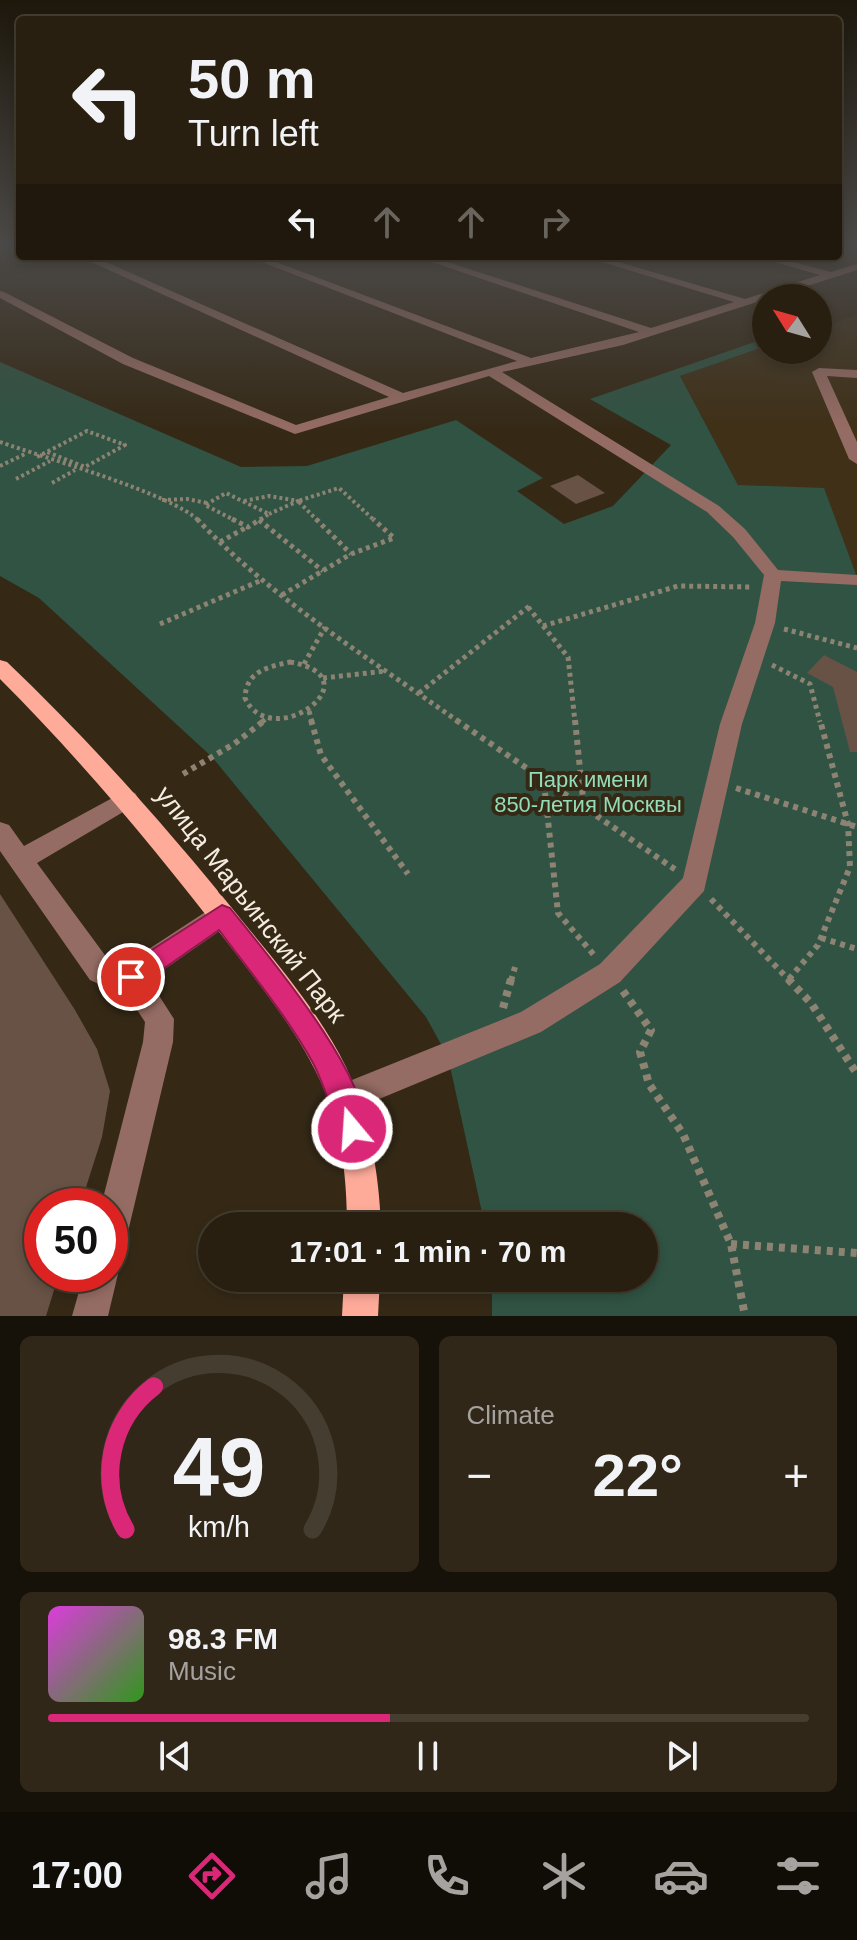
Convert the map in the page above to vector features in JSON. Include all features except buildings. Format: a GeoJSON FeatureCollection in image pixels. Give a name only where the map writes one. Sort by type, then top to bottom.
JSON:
{"type":"FeatureCollection","features":[{"type":"Feature","properties":{"kind":"main road","name":"улица Марьинский Парк"},"geometry":{"type":"LineString","coordinates":[[0,667],[127,799],[222,915],[289,1003],[323,1054],[343,1099],[358,1154],[363,1212]]}},
{"type":"Feature","properties":{"kind":"main road"},"geometry":{"type":"LineString","coordinates":[[360,1316],[361,1292]]}},
{"type":"Feature","properties":{"kind":"lane"},"geometry":{"type":"LineString","coordinates":[[24,306],[128,361],[295,430],[491,371],[651,332],[732,306]]}},
{"type":"Feature","properties":{"kind":"lane"},"geometry":{"type":"LineString","coordinates":[[196,306],[402,398]]}},
{"type":"Feature","properties":{"kind":"lane"},"geometry":{"type":"LineString","coordinates":[[384,306],[530,362]]}},
{"type":"Feature","properties":{"kind":"lane"},"geometry":{"type":"LineString","coordinates":[[573,306],[651,332]]}},
{"type":"Feature","properties":{"kind":"lane"},"geometry":{"type":"LineString","coordinates":[[343,1099],[531,1022],[610,973],[695,883],[731,724],[765,623],[772,581],[739,533],[713,509],[491,371]]}},
{"type":"Feature","properties":{"kind":"lane"},"geometry":{"type":"LineString","coordinates":[[857,374],[819,372],[857,459]]}},
{"type":"Feature","properties":{"kind":"lane"},"geometry":{"type":"LineString","coordinates":[[772,581],[857,580]]}},
{"type":"Feature","properties":{"kind":"lane"},"geometry":{"type":"LineString","coordinates":[[21,860],[127,799]]}},
{"type":"Feature","properties":{"kind":"lane"},"geometry":{"type":"LineString","coordinates":[[0,832],[100,971],[114,978],[131,977],[222,915]]}},
{"type":"Feature","properties":{"kind":"lane"},"geometry":{"type":"LineString","coordinates":[[121,1188],[160,1019],[131,977]]}},
{"type":"Feature","properties":{"kind":"lane"},"geometry":{"type":"LineString","coordinates":[[90,1316],[96,1292]]}},
{"type":"Feature","properties":{"kind":"path"},"geometry":{"type":"LineString","coordinates":[[37,457],[87,431],[125,445],[52,483]]}},
{"type":"Feature","properties":{"kind":"path"},"geometry":{"type":"LineString","coordinates":[[0,442],[191,513],[262,580],[325,627],[544,782],[695,883],[811,1003],[857,1074]]}},
{"type":"Feature","properties":{"kind":"path"},"geometry":{"type":"LineString","coordinates":[[47,452],[85,467]]}},
{"type":"Feature","properties":{"kind":"path"},"geometry":{"type":"LineString","coordinates":[[0,466],[27,453]]}},
{"type":"Feature","properties":{"kind":"path"},"geometry":{"type":"LineString","coordinates":[[16,479],[50,461]]}},
{"type":"Feature","properties":{"kind":"path"},"geometry":{"type":"LineString","coordinates":[[220,542],[269,514],[339,488],[394,538],[351,554],[282,595]]}},
{"type":"Feature","properties":{"kind":"path"},"geometry":{"type":"LineString","coordinates":[[161,500],[187,499],[208,504],[226,493],[269,514]]}},
{"type":"Feature","properties":{"kind":"path"},"geometry":{"type":"LineString","coordinates":[[243,501],[269,496],[298,501],[351,554]]}},
{"type":"Feature","properties":{"kind":"path"},"geometry":{"type":"LineString","coordinates":[[208,504],[205,505],[248,527]]}},
{"type":"Feature","properties":{"kind":"path"},"geometry":{"type":"LineString","coordinates":[[259,520],[323,571]]}},
{"type":"Feature","properties":{"kind":"path"},"geometry":{"type":"LineString","coordinates":[[160,624],[262,580]]}},
{"type":"Feature","properties":{"kind":"path"},"geometry":{"type":"LineString","coordinates":[[543,626],[678,586],[772,581]]}},
{"type":"Feature","properties":{"kind":"path"},"geometry":{"type":"LineString","coordinates":[[419,693],[530,605],[568,657],[584,809]]}},
{"type":"Feature","properties":{"kind":"path"},"geometry":{"type":"LineString","coordinates":[[765,623],[857,648]]}},
{"type":"Feature","properties":{"kind":"path"},"geometry":{"type":"LineString","coordinates":[[304,664],[325,627]]}},
{"type":"Feature","properties":{"kind":"path"},"geometry":{"type":"LineString","coordinates":[[754,656],[810,684],[848,824],[850,867],[821,938],[789,979]]}},
{"type":"Feature","properties":{"kind":"path"},"geometry":{"type":"LineString","coordinates":[[274,664],[304,664],[318,671],[323,678],[324,695],[309,711],[284,718],[268,717],[251,709],[246,701],[247,683],[253,675],[274,664]]}},
{"type":"Feature","properties":{"kind":"path"},"geometry":{"type":"LineString","coordinates":[[323,678],[388,671]]}},
{"type":"Feature","properties":{"kind":"path"},"geometry":{"type":"LineString","coordinates":[[309,711],[321,755],[408,874]]}},
{"type":"Feature","properties":{"kind":"path"},"geometry":{"type":"LineString","coordinates":[[183,774],[234,744],[268,717]]}},
{"type":"Feature","properties":{"kind":"path"},"geometry":{"type":"LineString","coordinates":[[544,782],[558,913],[610,973],[651,1030],[640,1052],[649,1084],[683,1134],[731,1244],[745,1316]]}},
{"type":"Feature","properties":{"kind":"path"},"geometry":{"type":"LineString","coordinates":[[719,782],[857,827]]}},
{"type":"Feature","properties":{"kind":"path"},"geometry":{"type":"LineString","coordinates":[[821,938],[857,949]]}},
{"type":"Feature","properties":{"kind":"path"},"geometry":{"type":"LineString","coordinates":[[495,1036],[515,967]]}},
{"type":"Feature","properties":{"kind":"path"},"geometry":{"type":"LineString","coordinates":[[731,1244],[857,1253]]}},
{"type":"Feature","properties":{"kind":"shaded area"},"geometry":{"type":"Polygon","coordinates":[[[857,315],[857,577],[738,485],[680,376],[752,351],[752,364],[832,364],[832,324],[857,315]]]}},
{"type":"Feature","properties":{"kind":"green space","name":"Парк имени 850-летия Москвы"},"geometry":{"type":"Polygon","coordinates":[[[752,343],[752,351],[680,376],[738,485],[824,488],[857,577],[857,1316],[492,1316],[492,1292],[658,1292],[658,1212],[482,1212],[448,1057],[426,1017],[212,757],[39,598],[0,576],[0,362],[241,467],[307,466],[456,420],[543,478],[517,491],[564,524],[613,506],[671,445],[590,399],[752,343]]]}},
{"type":"Feature","properties":{"kind":"route"},"geometry":{"type":"LineString","coordinates":[[131,977],[222,915],[289,1003],[323,1054],[343,1099],[352,1129]]}}]}
